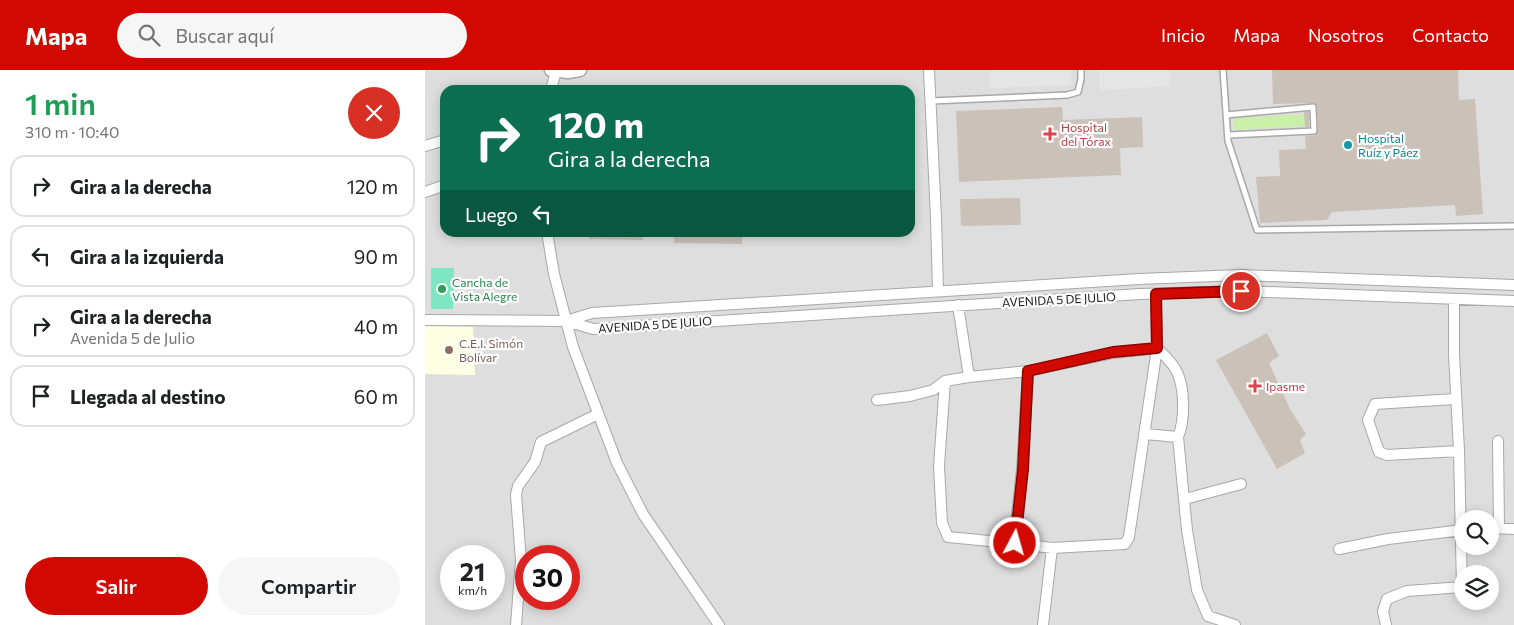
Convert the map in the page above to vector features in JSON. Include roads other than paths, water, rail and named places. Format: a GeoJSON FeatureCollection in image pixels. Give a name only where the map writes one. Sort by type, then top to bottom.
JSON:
{"type":"FeatureCollection","features":[{"type":"Feature","properties":{"kind":"street"},"geometry":{"type":"LineString","coordinates":[[552,85],[553,71],[569,72],[580,70]]}},
{"type":"Feature","properties":{"kind":"street"},"geometry":{"type":"LineString","coordinates":[[929,70],[938,290]]}},
{"type":"Feature","properties":{"kind":"street"},"geometry":{"type":"LineString","coordinates":[[425,146],[440,142]]}},
{"type":"Feature","properties":{"kind":"street"},"geometry":{"type":"LineString","coordinates":[[425,192],[440,187]]}},
{"type":"Feature","properties":{"kind":"street"},"geometry":{"type":"LineString","coordinates":[[548,237],[554,274],[573,347],[617,463],[634,498],[716,624]]}},
{"type":"Feature","properties":{"kind":"street","name":"AVENIDA 5 DE JULIO"},"geometry":{"type":"LineString","coordinates":[[566,321],[592,313],[938,290],[1241,275],[1514,285]]}},
{"type":"Feature","properties":{"kind":"street","name":"AVENIDA 5 DE JULIO"},"geometry":{"type":"LineString","coordinates":[[566,321],[593,329],[958,305],[1156,294],[1259,291],[1514,301]]}},
{"type":"Feature","properties":{"kind":"street"},"geometry":{"type":"LineString","coordinates":[[945,381],[939,466],[942,523],[948,538],[1052,548],[1125,544],[1129,537],[1157,348],[1156,294]]}},
{"type":"Feature","properties":{"kind":"street"},"geometry":{"type":"LineString","coordinates":[[1454,299],[1455,399],[1461,510]]}},
{"type":"Feature","properties":{"kind":"street"},"geometry":{"type":"LineString","coordinates":[[958,305],[969,377]]}},
{"type":"Feature","properties":{"kind":"street"},"geometry":{"type":"LineString","coordinates":[[425,320],[566,321]]}},
{"type":"Feature","properties":{"kind":"street"},"geometry":{"type":"LineString","coordinates":[[877,400],[909,396],[933,390],[945,381],[1028,371],[1113,352],[1157,348]]}},
{"type":"Feature","properties":{"kind":"street"},"geometry":{"type":"LineString","coordinates":[[1157,348],[1177,372],[1184,397],[1181,429],[1178,437],[1187,530],[1197,590],[1208,616],[1235,625]]}},
{"type":"Feature","properties":{"kind":"street"},"geometry":{"type":"LineString","coordinates":[[1015,543],[1023,469],[1028,371]]}},
{"type":"Feature","properties":{"kind":"street"},"geometry":{"type":"LineString","coordinates":[[1455,399],[1375,404],[1368,420],[1379,452],[1387,455],[1459,451]]}},
{"type":"Feature","properties":{"kind":"street"},"geometry":{"type":"LineString","coordinates":[[516,625],[521,560],[516,495],[518,486],[535,462],[541,442],[598,414]]}},
{"type":"Feature","properties":{"kind":"street"},"geometry":{"type":"LineString","coordinates":[[1145,434],[1178,437]]}},
{"type":"Feature","properties":{"kind":"street"},"geometry":{"type":"LineString","coordinates":[[1496,510],[1498,441]]}},
{"type":"Feature","properties":{"kind":"street"},"geometry":{"type":"LineString","coordinates":[[1185,499],[1241,484]]}},
{"type":"Feature","properties":{"kind":"street"},"geometry":{"type":"LineString","coordinates":[[1499,528],[1514,529]]}},
{"type":"Feature","properties":{"kind":"street"},"geometry":{"type":"LineString","coordinates":[[1339,550],[1388,539],[1454,531]]}},
{"type":"Feature","properties":{"kind":"street"},"geometry":{"type":"LineString","coordinates":[[1043,625],[1052,548]]}},
{"type":"Feature","properties":{"kind":"street"},"geometry":{"type":"LineString","coordinates":[[1386,625],[1383,611],[1387,599],[1407,592],[1462,587],[1462,555]]}},
{"type":"Feature","properties":{"kind":"lane"},"geometry":{"type":"LineString","coordinates":[[930,101],[1067,95],[1078,92],[1081,70]]}},
{"type":"Feature","properties":{"kind":"lane"},"geometry":{"type":"LineString","coordinates":[[1223,70],[1228,142],[1257,230],[1514,226]]}},
{"type":"Feature","properties":{"kind":"lane"},"geometry":{"type":"LineString","coordinates":[[1226,115],[1313,107],[1315,131],[1228,135]]}},
{"type":"Feature","properties":{"kind":"place","name":"Hospital del Tórax"},"geometry":{"type":"Point","coordinates":[1050,134]}},
{"type":"Feature","properties":{"kind":"place","name":"Hospital Ruíz y Páez"},"geometry":{"type":"Point","coordinates":[1348,145]}},
{"type":"Feature","properties":{"kind":"place","name":"Cancha de Vista Alegre"},"geometry":{"type":"Point","coordinates":[442,289]}},
{"type":"Feature","properties":{"kind":"place","name":"C.E.I. Simón Bolívar"},"geometry":{"type":"Point","coordinates":[449,350]}},
{"type":"Feature","properties":{"kind":"place","name":"Ipasme"},"geometry":{"type":"Point","coordinates":[1255,386]}}]}
